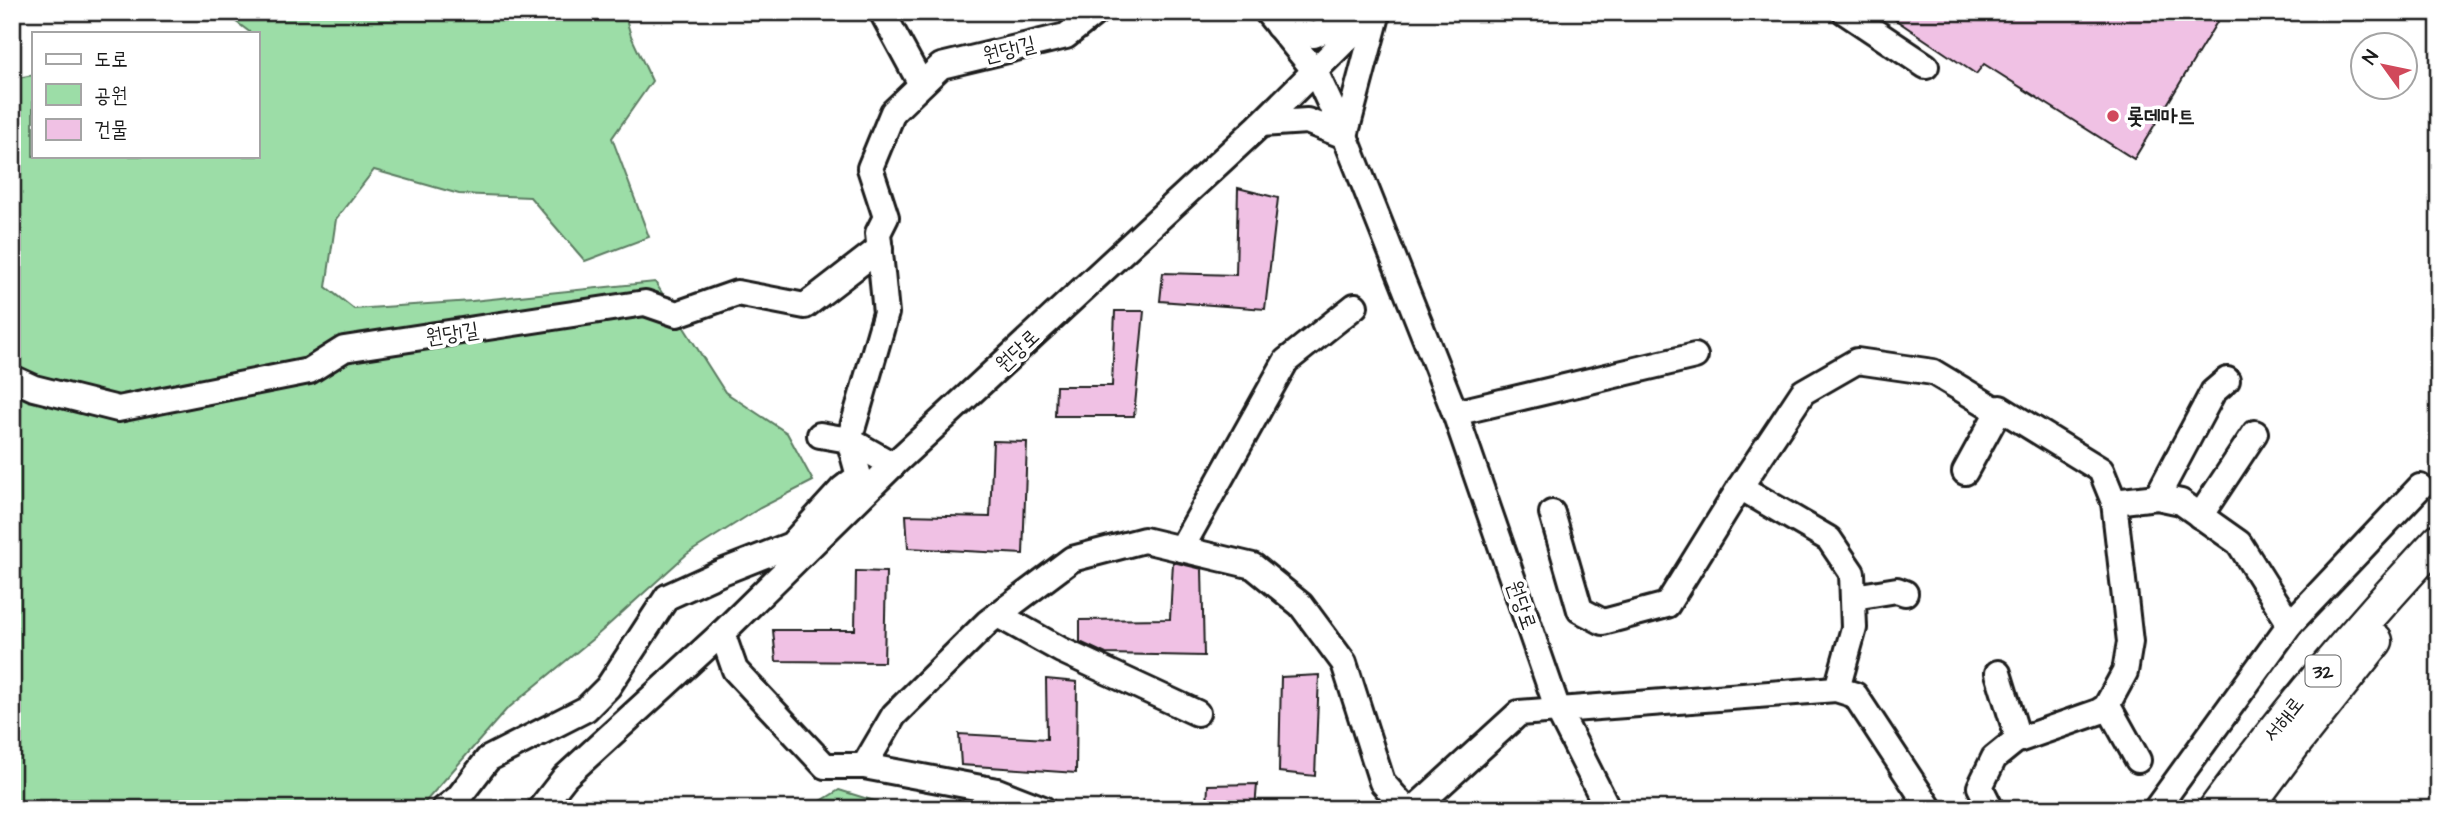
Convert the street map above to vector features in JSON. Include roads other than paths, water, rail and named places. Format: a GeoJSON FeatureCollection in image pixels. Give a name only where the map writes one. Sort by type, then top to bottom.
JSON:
{"type":"FeatureCollection","features":[{"type":"Feature","properties":{"kind":"main road"},"geometry":{"type":"LineString","coordinates":[[2399,582],[2439,530]]}},
{"type":"Feature","properties":{"kind":"main road","name":"서해로"},"geometry":{"type":"LineString","coordinates":[[2215,809],[2264,742],[2399,582],[2439,540]]}},
{"type":"Feature","properties":{"kind":"main road","name":"서해로"},"geometry":{"type":"LineString","coordinates":[[2246,809],[2358,662],[2439,572]]}},
{"type":"Feature","properties":{"kind":"main road"},"geometry":{"type":"LineString","coordinates":[[2255,809],[2295,743]]}},
{"type":"Feature","properties":{"kind":"street"},"geometry":{"type":"LineString","coordinates":[[883,12],[921,84]]}},
{"type":"Feature","properties":{"kind":"street","name":"원당1길"},"geometry":{"type":"LineString","coordinates":[[849,440],[886,313],[878,233],[886,217],[870,168],[893,113],[941,66],[1066,36],[1096,12]]}},
{"type":"Feature","properties":{"kind":"street"},"geometry":{"type":"LineString","coordinates":[[1272,19],[1314,34],[1367,12]]}},
{"type":"Feature","properties":{"kind":"street"},"geometry":{"type":"LineString","coordinates":[[1315,71],[1376,12]]}},
{"type":"Feature","properties":{"kind":"street"},"geometry":{"type":"LineString","coordinates":[[1261,124],[1307,121],[1345,136],[1376,12]]}},
{"type":"Feature","properties":{"kind":"street"},"geometry":{"type":"LineString","coordinates":[[1845,12],[1926,66]]}},
{"type":"Feature","properties":{"kind":"street","name":"원당로"},"geometry":{"type":"LineString","coordinates":[[1272,19],[1315,71],[1345,136],[1455,413],[1558,710],[1608,809]]}},
{"type":"Feature","properties":{"kind":"street","name":"원당로"},"geometry":{"type":"LineString","coordinates":[[540,809],[565,777],[722,633],[893,465],[1315,71]]}},
{"type":"Feature","properties":{"kind":"street","name":"원당1길"},"geometry":{"type":"LineString","coordinates":[[12,378],[34,388],[118,409],[309,371],[344,349],[645,303],[677,314],[737,293],[805,306],[880,248]]}},
{"type":"Feature","properties":{"kind":"street"},"geometry":{"type":"LineString","coordinates":[[1181,549],[1286,361],[1355,306]]}},
{"type":"Feature","properties":{"kind":"street"},"geometry":{"type":"LineString","coordinates":[[1455,413],[1695,356]]}},
{"type":"Feature","properties":{"kind":"street"},"geometry":{"type":"LineString","coordinates":[[1552,513],[1580,610],[1603,622],[1667,605],[1803,392],[1857,361],[1934,372],[1998,411]]}},
{"type":"Feature","properties":{"kind":"street"},"geometry":{"type":"LineString","coordinates":[[2157,497],[2213,392],[2227,380]]}},
{"type":"Feature","properties":{"kind":"street"},"geometry":{"type":"LineString","coordinates":[[1965,472],[2000,408],[2101,470],[2114,502],[2130,642],[2125,671],[2106,707],[2015,741],[1994,758],[1980,787],[1991,809]]}},
{"type":"Feature","properties":{"kind":"street"},"geometry":{"type":"LineString","coordinates":[[2200,516],[2255,433]]}},
{"type":"Feature","properties":{"kind":"street"},"geometry":{"type":"LineString","coordinates":[[820,435],[849,440],[893,465]]}},
{"type":"Feature","properties":{"kind":"street"},"geometry":{"type":"LineString","coordinates":[[444,809],[458,798],[488,759],[586,709],[608,687],[667,597],[791,545],[842,489],[859,476],[849,440]]}},
{"type":"Feature","properties":{"kind":"street"},"geometry":{"type":"LineString","coordinates":[[1740,487],[1829,539],[1852,573],[1854,628],[1837,689]]}},
{"type":"Feature","properties":{"kind":"street"},"geometry":{"type":"LineString","coordinates":[[2156,809],[2290,624],[2420,487]]}},
{"type":"Feature","properties":{"kind":"street"},"geometry":{"type":"LineString","coordinates":[[2114,502],[2157,497],[2180,502],[2239,543],[2290,624]]}},
{"type":"Feature","properties":{"kind":"street"},"geometry":{"type":"LineString","coordinates":[[864,766],[894,715],[998,615],[1072,559],[1144,540],[1253,566],[1301,605],[1344,663],[1382,782],[1406,809]]}},
{"type":"Feature","properties":{"kind":"street"},"geometry":{"type":"LineString","coordinates":[[1854,597],[1897,590],[1905,593]]}},
{"type":"Feature","properties":{"kind":"street"},"geometry":{"type":"LineString","coordinates":[[998,615],[1061,650],[1197,713]]}},
{"type":"Feature","properties":{"kind":"street"},"geometry":{"type":"LineString","coordinates":[[722,633],[735,670],[825,766],[864,766],[998,791],[1044,809]]}},
{"type":"Feature","properties":{"kind":"street"},"geometry":{"type":"LineString","coordinates":[[1998,673],[2018,738],[2015,741]]}},
{"type":"Feature","properties":{"kind":"street"},"geometry":{"type":"LineString","coordinates":[[1414,809],[1519,713],[1837,689],[1855,695],[1930,809]]}},
{"type":"Feature","properties":{"kind":"street"},"geometry":{"type":"LineString","coordinates":[[2106,707],[2108,706],[2138,760]]}},
{"type":"Feature","properties":{"kind":"place","name":"롯데마트"},"geometry":{"type":"Point","coordinates":[2113,116]}}]}
